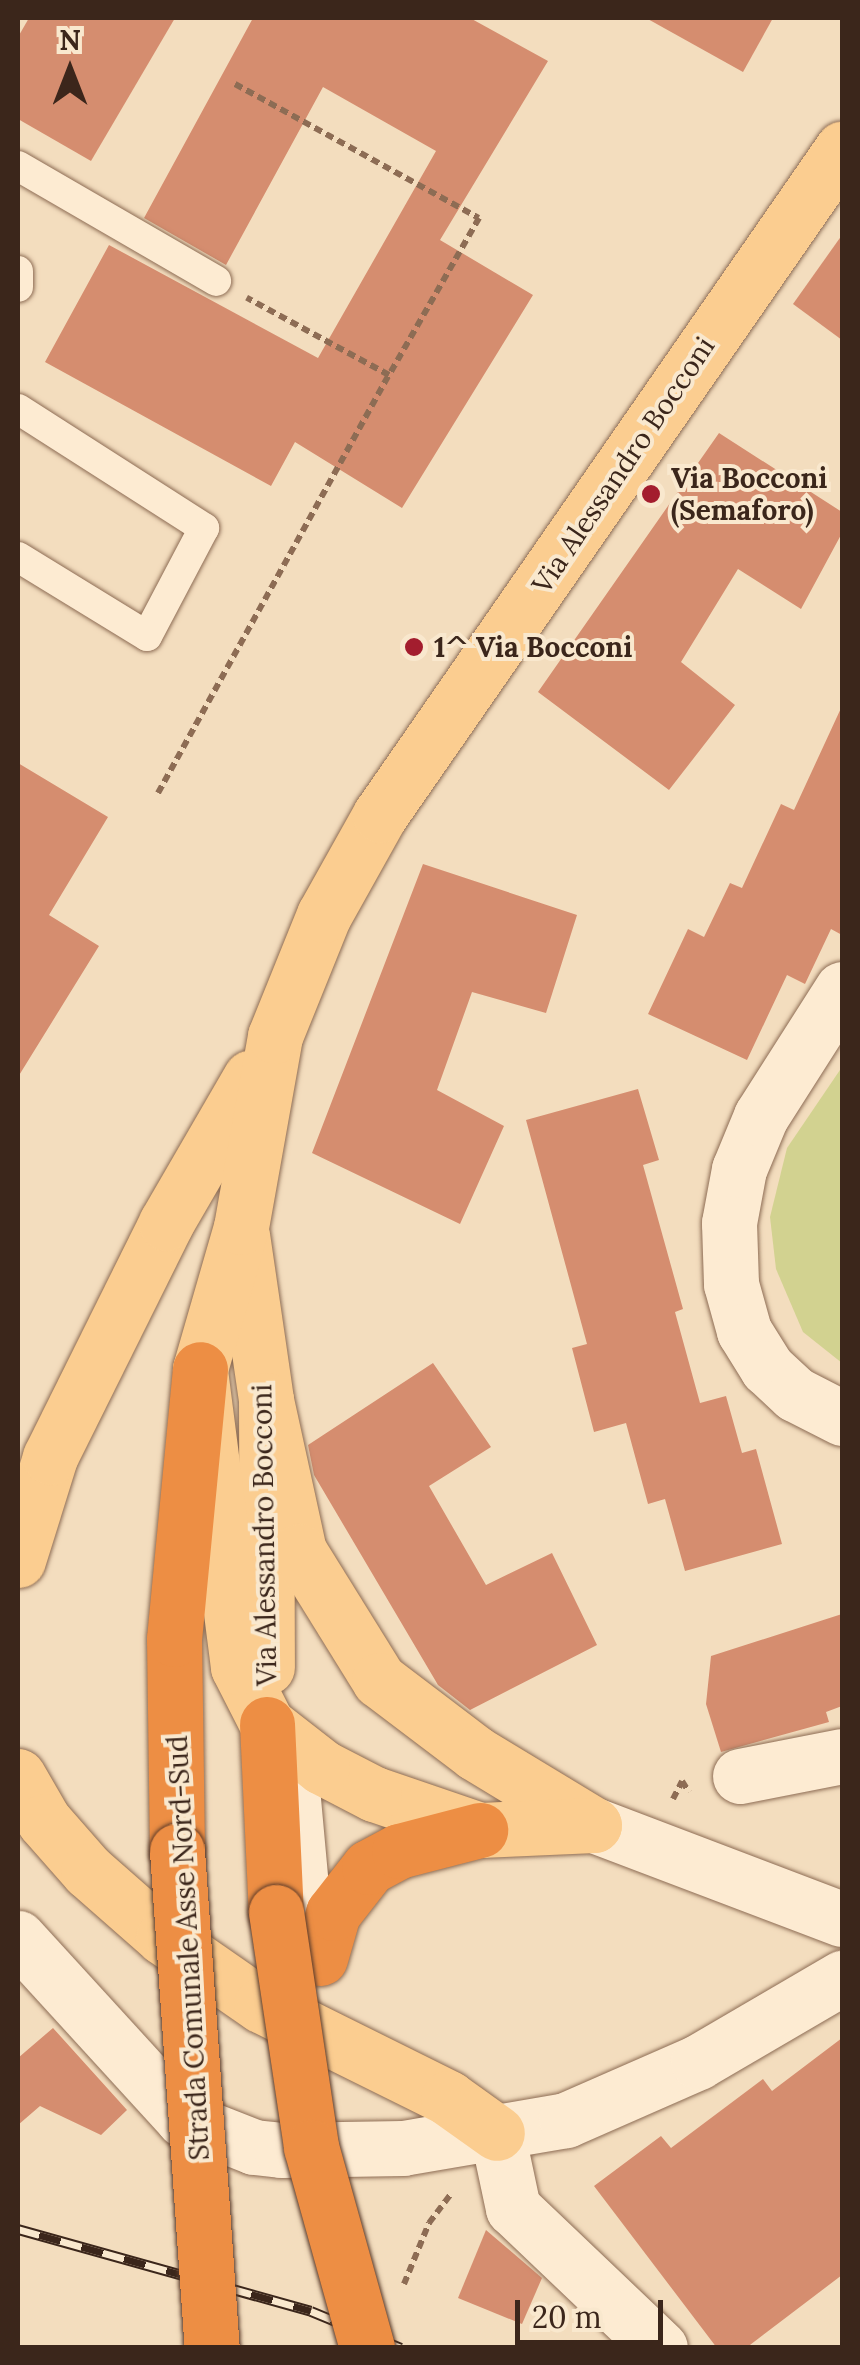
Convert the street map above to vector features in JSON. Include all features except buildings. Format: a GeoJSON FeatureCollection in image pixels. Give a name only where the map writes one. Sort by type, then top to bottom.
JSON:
{"type":"FeatureCollection","features":[{"type":"Feature","properties":{"kind":"highway","name":"Strada Comunale Asse Nord-Sud"},"geometry":{"type":"LineString","coordinates":[[200,1369],[174,1639],[177,1851],[212,2348]]}},
{"type":"Feature","properties":{"kind":"highway"},"geometry":{"type":"LineString","coordinates":[[268,1724],[276,1912],[311,2147],[367,2348]]}},
{"type":"Feature","properties":{"kind":"highway"},"geometry":{"type":"LineString","coordinates":[[311,2147],[320,1958],[333,1913],[370,1867],[399,1851],[480,1830]]}},
{"type":"Feature","properties":{"kind":"main road","name":"Via Alessandro Bocconi"},"geometry":{"type":"LineString","coordinates":[[200,1369],[241,1227],[274,1036],[324,914],[380,815],[842,149]]}},
{"type":"Feature","properties":{"kind":"main road"},"geometry":{"type":"LineString","coordinates":[[18,1560],[50,1457],[166,1222],[274,1036]]}},
{"type":"Feature","properties":{"kind":"main road","name":"Via Alessandro Bocconi"},"geometry":{"type":"LineString","coordinates":[[241,1227],[266,1400],[268,1724]]}},
{"type":"Feature","properties":{"kind":"main road"},"geometry":{"type":"LineString","coordinates":[[200,1369],[238,1667],[268,1724],[322,1767],[374,1794],[480,1830],[594,1824]]}},
{"type":"Feature","properties":{"kind":"main road"},"geometry":{"type":"LineString","coordinates":[[266,1400],[300,1551],[379,1680],[475,1754],[594,1824]]}},
{"type":"Feature","properties":{"kind":"main road"},"geometry":{"type":"LineString","coordinates":[[18,1776],[44,1821],[77,1859],[163,1937],[261,2005],[448,2098],[497,2133]]}},
{"type":"Feature","properties":{"kind":"street"},"geometry":{"type":"LineString","coordinates":[[842,989],[761,1116],[739,1169],[728,1222],[731,1284],[744,1331],[767,1368],[795,1394],[842,1418]]}},
{"type":"Feature","properties":{"kind":"street"},"geometry":{"type":"LineString","coordinates":[[740,1776],[842,1756]]}},
{"type":"Feature","properties":{"kind":"street"},"geometry":{"type":"LineString","coordinates":[[594,1824],[842,1919]]}},
{"type":"Feature","properties":{"kind":"street"},"geometry":{"type":"LineString","coordinates":[[764,1889],[842,1886]]}},
{"type":"Feature","properties":{"kind":"street"},"geometry":{"type":"LineString","coordinates":[[18,1938],[133,2070],[183,2118],[218,2133],[281,2150],[403,2148],[566,2120],[628,2098],[842,1978]]}},
{"type":"Feature","properties":{"kind":"street"},"geometry":{"type":"LineString","coordinates":[[497,2133],[512,2208],[660,2348]]}},
{"type":"Feature","properties":{"kind":"lane"},"geometry":{"type":"LineString","coordinates":[[18,166],[216,281]]}},
{"type":"Feature","properties":{"kind":"lane"},"geometry":{"type":"LineString","coordinates":[[18,271],[18,288]]}},
{"type":"Feature","properties":{"kind":"lane"},"geometry":{"type":"LineString","coordinates":[[18,409],[204,528],[148,636],[18,557]]}},
{"type":"Feature","properties":{"kind":"lane"},"geometry":{"type":"LineString","coordinates":[[268,1724],[304,1777],[320,1958]]}},
{"type":"Feature","properties":{"kind":"path"},"geometry":{"type":"LineString","coordinates":[[158,793],[479,218],[235,84]]}},
{"type":"Feature","properties":{"kind":"path"},"geometry":{"type":"LineString","coordinates":[[216,281],[389,376]]}},
{"type":"Feature","properties":{"kind":"path"},"geometry":{"type":"LineString","coordinates":[[400,2293],[430,2223]]}},
{"type":"Feature","properties":{"kind":"green space"},"geometry":{"type":"Polygon","coordinates":[[[842,1067],[842,1363],[803,1332],[776,1269],[770,1217],[787,1148],[842,1067]]]}},
{"type":"Feature","properties":{"kind":"railway"},"geometry":{"type":"LineString","coordinates":[[18,2229],[311,2311],[401,2348]]}},
{"type":"Feature","properties":{"kind":"place","name":"Via Bocconi (Semaforo)"},"geometry":{"type":"Point","coordinates":[651,494]}},
{"type":"Feature","properties":{"kind":"place","name":"1^ Via Bocconi"},"geometry":{"type":"Point","coordinates":[414,647]}}]}
